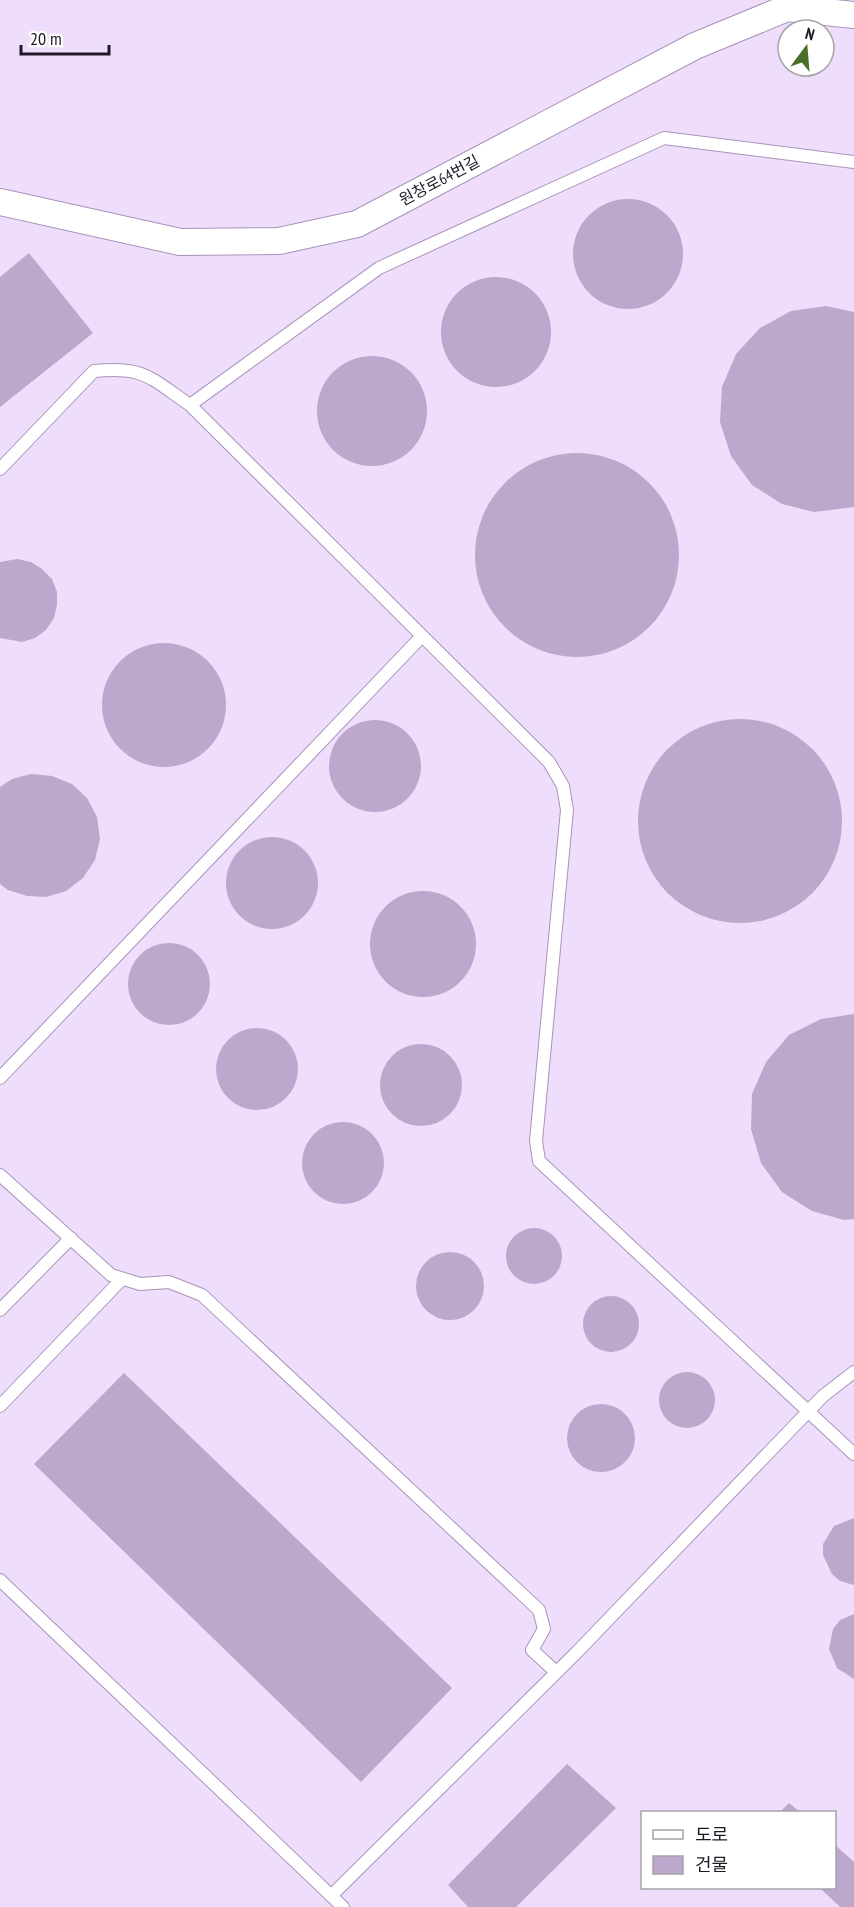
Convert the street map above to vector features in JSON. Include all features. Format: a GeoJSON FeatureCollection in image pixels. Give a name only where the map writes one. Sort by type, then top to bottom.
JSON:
{"type":"FeatureCollection","features":[{"type":"Feature","properties":{"kind":"street","name":"원창로64번길"},"geometry":{"type":"LineString","coordinates":[[0,202],[180,242],[279,241],[357,224],[695,46],[787,8],[854,15]]}},
{"type":"Feature","properties":{"kind":"lane"},"geometry":{"type":"LineString","coordinates":[[190,405],[379,268],[664,138],[854,162]]}},
{"type":"Feature","properties":{"kind":"lane"},"geometry":{"type":"LineString","coordinates":[[0,469],[94,371],[121,368],[143,373],[190,405],[549,762],[563,786],[567,810],[536,1141],[538,1161],[807,1413],[854,1454]]}},
{"type":"Feature","properties":{"kind":"lane"},"geometry":{"type":"LineString","coordinates":[[0,1078],[422,636]]}},
{"type":"Feature","properties":{"kind":"lane"},"geometry":{"type":"LineString","coordinates":[[0,1175],[111,1275],[140,1284],[169,1282],[202,1295],[539,1610],[544,1629],[532,1650],[556,1672]]}},
{"type":"Feature","properties":{"kind":"lane"},"geometry":{"type":"LineString","coordinates":[[0,1310],[71,1239]]}},
{"type":"Feature","properties":{"kind":"lane"},"geometry":{"type":"LineString","coordinates":[[0,1406],[122,1279]]}},
{"type":"Feature","properties":{"kind":"lane"},"geometry":{"type":"LineString","coordinates":[[331,1896],[556,1672],[823,1396],[854,1372]]}},
{"type":"Feature","properties":{"kind":"lane"},"geometry":{"type":"LineString","coordinates":[[0,1580],[343,1907]]}},
{"type":"Feature","properties":{"kind":"building"},"geometry":{"type":"Polygon","coordinates":[[[628,199],[649,203],[667,215],[679,233],[683,254],[679,275],[667,293],[649,305],[628,309],[607,305],[589,293],[577,275],[573,254],[577,233],[589,215],[607,203],[628,199]]]}},
{"type":"Feature","properties":{"kind":"building"},"geometry":{"type":"Polygon","coordinates":[[[29,253],[93,333],[0,407],[0,277],[29,253]]]}},
{"type":"Feature","properties":{"kind":"building"},"geometry":{"type":"Polygon","coordinates":[[[496,277],[517,281],[535,293],[547,311],[551,332],[547,353],[535,371],[517,383],[496,387],[475,383],[457,371],[445,353],[441,332],[445,311],[457,293],[475,281],[496,277]]]}},
{"type":"Feature","properties":{"kind":"building"},"geometry":{"type":"Polygon","coordinates":[[[826,306],[854,312],[854,507],[814,512],[782,504],[752,485],[731,456],[720,422],[722,387],[736,354],[760,328],[791,311],[826,306]]]}},
{"type":"Feature","properties":{"kind":"building"},"geometry":{"type":"Polygon","coordinates":[[[372,356],[393,360],[411,372],[423,390],[427,411],[423,432],[411,450],[393,462],[372,466],[351,462],[333,450],[321,432],[317,411],[321,390],[333,372],[351,360],[372,356]]]}},
{"type":"Feature","properties":{"kind":"building"},"geometry":{"type":"Polygon","coordinates":[[[567,453],[587,453],[616,460],[642,476],[656,490],[672,516],[679,555],[672,594],[656,620],[642,634],[607,653],[587,657],[567,657],[538,650],[512,634],[498,620],[479,585],[475,565],[475,545],[482,516],[498,490],[512,476],[547,457],[567,453]]]}},
{"type":"Feature","properties":{"kind":"building"},"geometry":{"type":"Polygon","coordinates":[[[17,559],[31,562],[42,569],[52,579],[57,592],[54,618],[46,630],[35,638],[22,642],[0,638],[0,562],[17,559]]]}},
{"type":"Feature","properties":{"kind":"building"},"geometry":{"type":"Polygon","coordinates":[[[164,643],[188,648],[208,661],[221,681],[226,705],[221,729],[208,749],[188,762],[164,767],[140,762],[120,749],[107,729],[102,705],[107,681],[120,661],[140,648],[164,643]]]}},
{"type":"Feature","properties":{"kind":"building"},"geometry":{"type":"Polygon","coordinates":[[[730,719],[750,719],[779,726],[805,742],[819,756],[835,782],[842,821],[835,860],[819,886],[805,900],[770,919],[750,923],[730,923],[701,916],[675,900],[661,886],[642,851],[638,831],[638,811],[645,782],[661,756],[675,742],[710,723],[730,719]]]}},
{"type":"Feature","properties":{"kind":"building"},"geometry":{"type":"Polygon","coordinates":[[[375,720],[393,723],[408,733],[418,748],[421,766],[418,784],[408,799],[393,809],[375,812],[357,809],[342,799],[332,784],[329,766],[332,748],[342,733],[357,723],[375,720]]]}},
{"type":"Feature","properties":{"kind":"building"},"geometry":{"type":"Polygon","coordinates":[[[31,774],[52,776],[72,784],[87,798],[97,817],[100,839],[95,860],[83,878],[66,891],[46,897],[27,896],[8,890],[0,884],[0,787],[12,779],[31,774]]]}},
{"type":"Feature","properties":{"kind":"building"},"geometry":{"type":"Polygon","coordinates":[[[272,837],[290,840],[305,850],[315,865],[318,883],[315,901],[305,916],[290,926],[272,929],[254,926],[239,916],[229,901],[226,883],[229,865],[239,850],[254,840],[272,837]]]}},
{"type":"Feature","properties":{"kind":"building"},"geometry":{"type":"Polygon","coordinates":[[[423,891],[443,895],[460,907],[472,924],[476,944],[472,964],[460,981],[443,993],[423,997],[403,993],[386,981],[374,964],[370,944],[374,924],[386,907],[403,895],[423,891]]]}},
{"type":"Feature","properties":{"kind":"building"},"geometry":{"type":"Polygon","coordinates":[[[161,943],[177,943],[192,950],[203,961],[210,976],[207,1000],[198,1013],[177,1025],[161,1025],[146,1018],[135,1007],[128,992],[128,976],[135,961],[146,950],[161,943]]]}},
{"type":"Feature","properties":{"kind":"building"},"geometry":{"type":"Polygon","coordinates":[[[854,1014],[854,1219],[844,1220],[812,1211],[782,1192],[761,1163],[751,1129],[752,1094],[766,1062],[789,1035],[821,1019],[854,1014]]]}},
{"type":"Feature","properties":{"kind":"building"},"geometry":{"type":"Polygon","coordinates":[[[249,1028],[265,1028],[280,1035],[291,1046],[298,1061],[295,1085],[286,1098],[265,1110],[249,1110],[234,1103],[223,1092],[216,1077],[216,1061],[223,1046],[234,1035],[249,1028]]]}},
{"type":"Feature","properties":{"kind":"building"},"geometry":{"type":"Polygon","coordinates":[[[421,1044],[437,1047],[450,1056],[459,1069],[462,1085],[459,1101],[450,1114],[437,1123],[421,1126],[405,1123],[392,1114],[383,1101],[380,1085],[383,1069],[392,1056],[405,1047],[421,1044]]]}},
{"type":"Feature","properties":{"kind":"building"},"geometry":{"type":"Polygon","coordinates":[[[343,1122],[359,1125],[372,1134],[381,1147],[384,1163],[381,1179],[372,1192],[359,1201],[343,1204],[327,1201],[314,1192],[305,1179],[302,1163],[305,1147],[314,1134],[327,1125],[343,1122]]]}},
{"type":"Feature","properties":{"kind":"building"},"geometry":{"type":"Polygon","coordinates":[[[534,1228],[545,1230],[554,1236],[560,1245],[562,1256],[560,1267],[554,1276],[545,1282],[534,1284],[523,1282],[514,1276],[508,1267],[506,1256],[508,1245],[514,1236],[523,1230],[534,1228]]]}},
{"type":"Feature","properties":{"kind":"building"},"geometry":{"type":"Polygon","coordinates":[[[450,1252],[463,1255],[474,1262],[481,1273],[484,1286],[481,1299],[474,1310],[463,1317],[450,1320],[437,1317],[426,1310],[419,1299],[416,1286],[419,1273],[426,1262],[437,1255],[450,1252]]]}},
{"type":"Feature","properties":{"kind":"building"},"geometry":{"type":"Polygon","coordinates":[[[611,1296],[622,1298],[631,1304],[637,1313],[639,1324],[637,1335],[631,1344],[622,1350],[611,1352],[600,1350],[591,1344],[585,1335],[583,1324],[585,1313],[591,1304],[600,1298],[611,1296]]]}},
{"type":"Feature","properties":{"kind":"building"},"geometry":{"type":"Polygon","coordinates":[[[687,1372],[698,1374],[707,1380],[713,1389],[715,1400],[713,1411],[707,1420],[698,1426],[687,1428],[676,1426],[667,1420],[661,1411],[659,1400],[661,1389],[667,1380],[676,1374],[687,1372]]]}},
{"type":"Feature","properties":{"kind":"building"},"geometry":{"type":"Polygon","coordinates":[[[124,1373],[452,1688],[361,1782],[34,1464],[124,1373]]]}},
{"type":"Feature","properties":{"kind":"building"},"geometry":{"type":"Polygon","coordinates":[[[601,1404],[614,1407],[625,1414],[632,1425],[635,1438],[632,1451],[625,1462],[614,1469],[601,1472],[588,1469],[577,1462],[570,1451],[567,1438],[570,1425],[577,1414],[588,1407],[601,1404]]]}},
{"type":"Feature","properties":{"kind":"building"},"geometry":{"type":"Polygon","coordinates":[[[854,1518],[854,1585],[840,1581],[832,1574],[823,1555],[823,1544],[834,1526],[854,1518]]]}},
{"type":"Feature","properties":{"kind":"building"},"geometry":{"type":"Polygon","coordinates":[[[854,1614],[854,1679],[837,1668],[829,1649],[833,1629],[840,1620],[854,1614]]]}},
{"type":"Feature","properties":{"kind":"building"},"geometry":{"type":"Polygon","coordinates":[[[567,1764],[616,1808],[516,1907],[468,1907],[448,1885],[567,1764]]]}},
{"type":"Feature","properties":{"kind":"building"},"geometry":{"type":"Polygon","coordinates":[[[789,1803],[799,1811],[781,1811],[789,1803]]]}},
{"type":"Feature","properties":{"kind":"building"},"geometry":{"type":"Polygon","coordinates":[[[836,1846],[854,1862],[854,1907],[840,1907],[821,1889],[836,1889],[836,1846]]]}}]}
